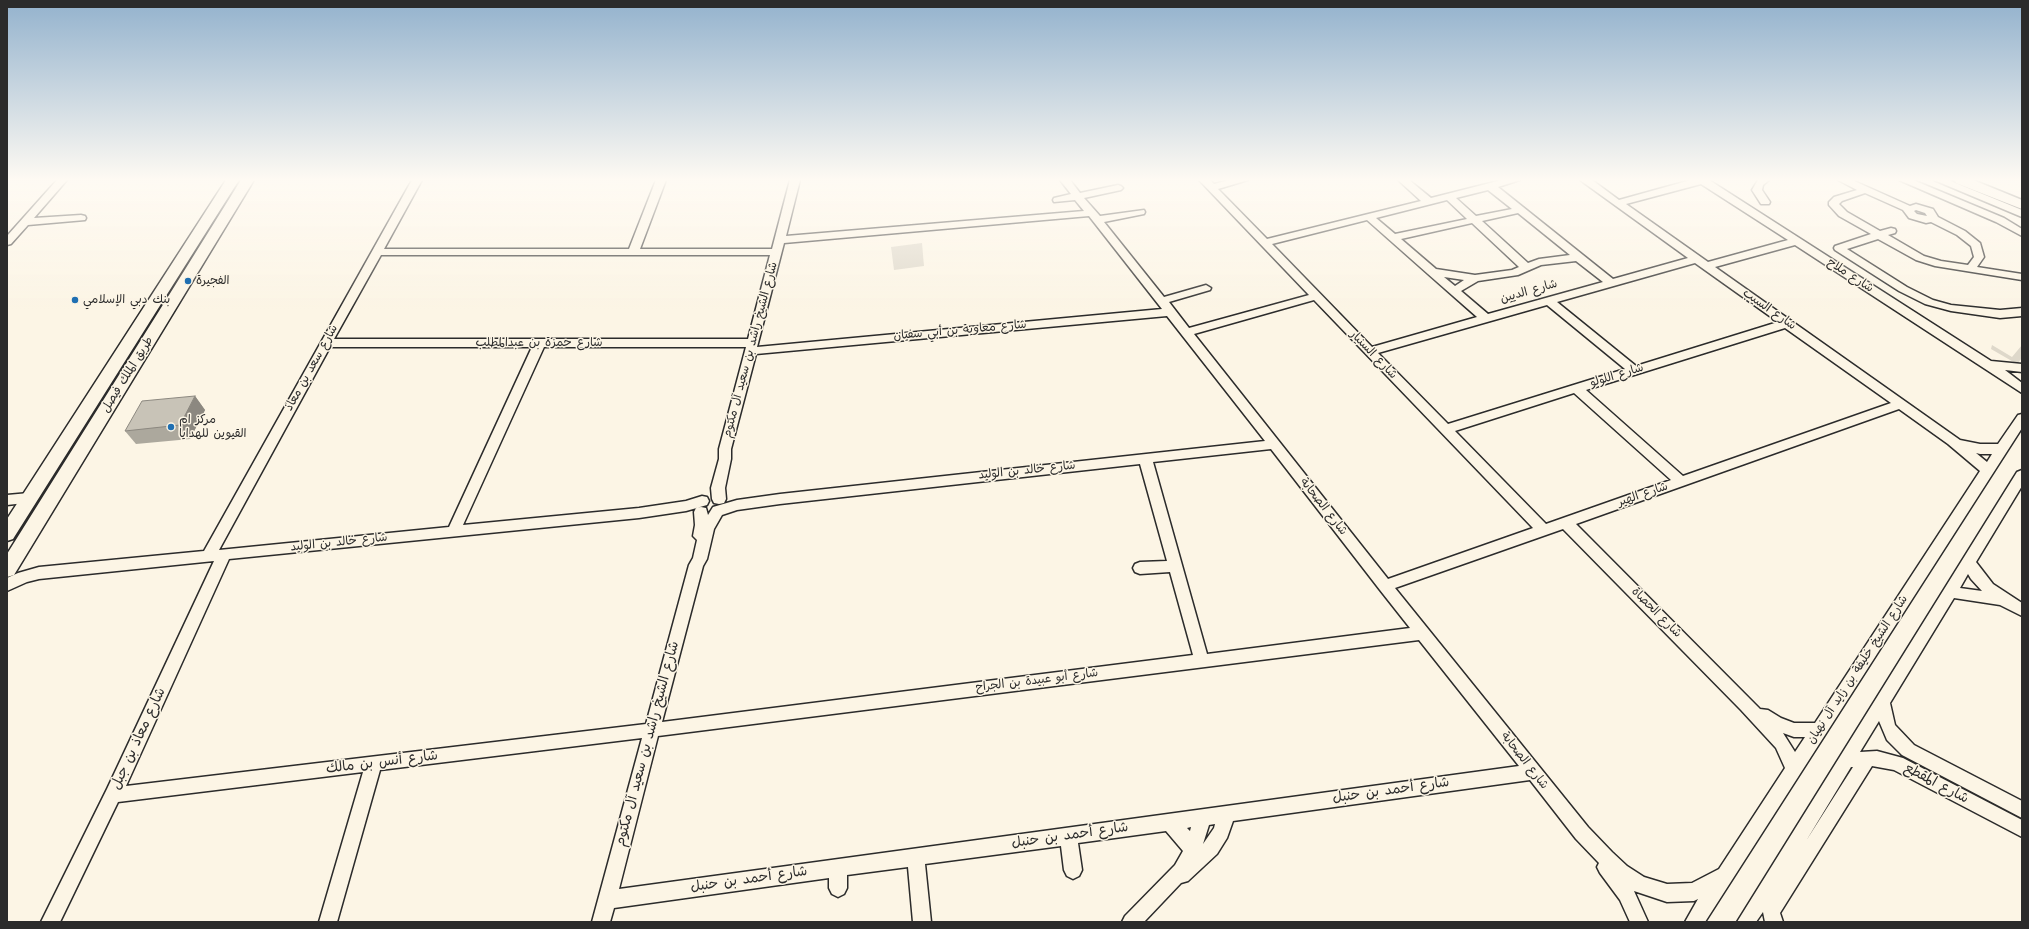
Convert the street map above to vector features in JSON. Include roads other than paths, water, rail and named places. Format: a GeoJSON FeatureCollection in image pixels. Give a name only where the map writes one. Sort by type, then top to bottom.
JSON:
{"type":"FeatureCollection","features":[{"type":"Feature","properties":{"kind":"main road","name":"طريق الملك فيصل"},"geometry":{"type":"LineString","coordinates":[[7,534],[205,223]]}},
{"type":"Feature","properties":{"kind":"main road","name":"طريق الملك فيصل"},"geometry":{"type":"LineString","coordinates":[[10,564],[221,223]]}},
{"type":"Feature","properties":{"kind":"street"},"geometry":{"type":"LineString","coordinates":[[7,242],[23,223]]}},
{"type":"Feature","properties":{"kind":"street","name":"شارع سعد بن معاذ"},"geometry":{"type":"LineString","coordinates":[[216,555],[325,343],[392,223]]}},
{"type":"Feature","properties":{"kind":"street"},"geometry":{"type":"LineString","coordinates":[[633,252],[644,223]]}},
{"type":"Feature","properties":{"kind":"street","name":"شارع الشيخ راشد بن سعيد آل مكتوم"},"geometry":{"type":"LineString","coordinates":[[696,565],[694,559],[702,525],[702,506],[725,449],[783,223]]}},
{"type":"Feature","properties":{"kind":"street"},"geometry":{"type":"LineString","coordinates":[[779,240],[1007,223]]}},
{"type":"Feature","properties":{"kind":"street","name":"شارع الصحابة"},"geometry":{"type":"LineString","coordinates":[[1099,223],[1187,332],[1422,633],[1582,833],[1621,872],[1639,884],[1658,891],[1677,894],[1694,892],[1726,874]]}},
{"type":"Feature","properties":{"kind":"street","name":"شارع السنيار"},"geometry":{"type":"LineString","coordinates":[[1246,223],[1543,530]]}},
{"type":"Feature","properties":{"kind":"street"},"geometry":{"type":"LineString","coordinates":[[1265,243],[1344,223]]}},
{"type":"Feature","properties":{"kind":"street"},"geometry":{"type":"LineString","coordinates":[[1376,223],[1485,318]]}},
{"type":"Feature","properties":{"kind":"street"},"geometry":{"type":"LineString","coordinates":[[1393,238],[1459,223]]}},
{"type":"Feature","properties":{"kind":"street"},"geometry":{"type":"LineString","coordinates":[[1478,223],[1527,268]]}},
{"type":"Feature","properties":{"kind":"street"},"geometry":{"type":"LineString","coordinates":[[1536,223],[1611,283]]}},
{"type":"Feature","properties":{"kind":"street","name":"شارع السيب"},"geometry":{"type":"LineString","coordinates":[[1646,223],[1953,441],[1988,471]]}},
{"type":"Feature","properties":{"kind":"street","name":"شارع ملاح"},"geometry":{"type":"LineString","coordinates":[[1769,223],[1988,364],[2022,389]]}},
{"type":"Feature","properties":{"kind":"street"},"geometry":{"type":"LineString","coordinates":[[1859,223],[1920,258],[1939,264],[2022,277]]}},
{"type":"Feature","properties":{"kind":"street"},"geometry":{"type":"LineString","coordinates":[[1941,223],[1961,233],[1976,245],[1979,257],[1971,268]]}},
{"type":"Feature","properties":{"kind":"street"},"geometry":{"type":"LineString","coordinates":[[2006,223],[2022,232]]}},
{"type":"Feature","properties":{"kind":"street"},"geometry":{"type":"LineString","coordinates":[[1891,231],[1839,248],[1902,289],[1929,302],[1951,308],[2000,314],[2022,312]]}},
{"type":"Feature","properties":{"kind":"street"},"geometry":{"type":"LineString","coordinates":[[1707,266],[1796,241]]}},
{"type":"Feature","properties":{"kind":"street"},"geometry":{"type":"LineString","coordinates":[[376,252],[776,252]]}},
{"type":"Feature","properties":{"kind":"street"},"geometry":{"type":"LineString","coordinates":[[1432,272],[1475,278],[1514,272],[1539,262],[1553,259],[1579,258]]}},
{"type":"Feature","properties":{"kind":"street","name":"شارع الديين"},"geometry":{"type":"LineString","coordinates":[[1370,351],[1696,259]]}},
{"type":"Feature","properties":{"kind":"street"},"geometry":{"type":"LineString","coordinates":[[1454,291],[1475,278]]}},
{"type":"Feature","properties":{"kind":"street"},"geometry":{"type":"LineString","coordinates":[[1161,301],[1206,288]]}},
{"type":"Feature","properties":{"kind":"street"},"geometry":{"type":"LineString","coordinates":[[1187,332],[1317,296]]}},
{"type":"Feature","properties":{"kind":"street"},"geometry":{"type":"LineString","coordinates":[[1548,300],[1635,371]]}},
{"type":"Feature","properties":{"kind":"street","name":"شارع معاوية بن أبي سفيان"},"geometry":{"type":"LineString","coordinates":[[751,347],[1170,312]]}},
{"type":"Feature","properties":{"kind":"street","name":"شارع اللولو"},"geometry":{"type":"LineString","coordinates":[[1446,430],[1788,324]]}},
{"type":"Feature","properties":{"kind":"street","name":"شارع حمزة بن عبدالمطلب"},"geometry":{"type":"LineString","coordinates":[[325,343],[540,343],[751,347]]}},
{"type":"Feature","properties":{"kind":"street"},"geometry":{"type":"LineString","coordinates":[[454,531],[540,343]]}},
{"type":"Feature","properties":{"kind":"street"},"geometry":{"type":"LineString","coordinates":[[1988,364],[2022,368]]}},
{"type":"Feature","properties":{"kind":"street","name":"شارع ملاح"},"geometry":{"type":"LineString","coordinates":[[1999,372],[2022,379]]}},
{"type":"Feature","properties":{"kind":"street"},"geometry":{"type":"LineString","coordinates":[[1577,389],[1681,482]]}},
{"type":"Feature","properties":{"kind":"street","name":"شارع الهير"},"geometry":{"type":"LineString","coordinates":[[1385,586],[1901,404]]}},
{"type":"Feature","properties":{"kind":"street","name":"شارع الشيخ خليفة بن زايد آل نهيان"},"geometry":{"type":"LineString","coordinates":[[1694,922],[2022,418]]}},
{"type":"Feature","properties":{"kind":"street","name":"شارع السيب"},"geometry":{"type":"LineString","coordinates":[[1953,441],[1980,449],[2002,449]]}},
{"type":"Feature","properties":{"kind":"street","name":"شارع خالد بن الوليد"},"geometry":{"type":"LineString","coordinates":[[7,585],[23,577],[39,573],[639,513],[648,514],[678,511],[702,506],[712,497],[718,505],[737,505],[780,498],[1275,444]]}},
{"type":"Feature","properties":{"kind":"street","name":"شارع الشيخ راشد بن سعيد آل مكتوم"},"geometry":{"type":"LineString","coordinates":[[601,922],[696,565],[700,559],[707,529],[718,505],[718,488],[725,458],[725,449]]}},
{"type":"Feature","properties":{"kind":"street"},"geometry":{"type":"LineString","coordinates":[[1145,458],[1202,660]]}},
{"type":"Feature","properties":{"kind":"street"},"geometry":{"type":"LineString","coordinates":[[1747,922],[2022,475]]}},
{"type":"Feature","properties":{"kind":"street"},"geometry":{"type":"LineString","coordinates":[[7,500],[29,498]]}},
{"type":"Feature","properties":{"kind":"street","name":"شارع الحصاة"},"geometry":{"type":"LineString","coordinates":[[1565,522],[1747,705],[1782,743],[1788,752],[1794,769]]}},
{"type":"Feature","properties":{"kind":"street","name":"شارع معاذ بن جبل"},"geometry":{"type":"LineString","coordinates":[[50,922],[113,795],[216,555]]}},
{"type":"Feature","properties":{"kind":"street"},"geometry":{"type":"LineString","coordinates":[[1968,562],[1982,582],[2004,600],[2022,610]]}},
{"type":"Feature","properties":{"kind":"street","name":"شارع خالد بن الوليد"},"geometry":{"type":"LineString","coordinates":[[10,564],[39,573]]}},
{"type":"Feature","properties":{"kind":"street"},"geometry":{"type":"LineString","coordinates":[[1140,568],[1176,566]]}},
{"type":"Feature","properties":{"kind":"street"},"geometry":{"type":"LineString","coordinates":[[1950,592],[1976,594],[2004,600]]}},
{"type":"Feature","properties":{"kind":"street","name":"شارع أبو عبيدة بن الجراح"},"geometry":{"type":"LineString","coordinates":[[652,730],[1422,633]]}},
{"type":"Feature","properties":{"kind":"street","name":"شارع المقطع"},"geometry":{"type":"LineString","coordinates":[[1882,702],[1888,727],[1893,735],[1908,750],[2022,810]]}},
{"type":"Feature","properties":{"kind":"street","name":"شارع الحصاة"},"geometry":{"type":"LineString","coordinates":[[1747,705],[1766,718],[1784,727],[1803,732],[1819,730]]}},
{"type":"Feature","properties":{"kind":"street","name":"شارع أنس بن مالك"},"geometry":{"type":"LineString","coordinates":[[113,795],[652,730]]}},
{"type":"Feature","properties":{"kind":"street"},"geometry":{"type":"LineString","coordinates":[[1774,922],[1771,914],[1772,910],[1868,758]]}},
{"type":"Feature","properties":{"kind":"street","name":"شارع المقطع"},"geometry":{"type":"LineString","coordinates":[[1846,760],[1868,758],[1882,759],[1897,763],[2022,829]]}},
{"type":"Feature","properties":{"kind":"street"},"geometry":{"type":"LineString","coordinates":[[328,922],[374,764]]}},
{"type":"Feature","properties":{"kind":"street","name":"شارع أحمد بن حنبل"},"geometry":{"type":"LineString","coordinates":[[606,900],[1533,772]]}},
{"type":"Feature","properties":{"kind":"street"},"geometry":{"type":"LineString","coordinates":[[1174,879],[1191,869],[1205,855],[1221,832],[1226,814]]}},
{"type":"Feature","properties":{"kind":"street"},"geometry":{"type":"LineString","coordinates":[[1131,922],[1181,870],[1193,850],[1202,818]]}},
{"type":"Feature","properties":{"kind":"street"},"geometry":{"type":"LineString","coordinates":[[1169,822],[1182,835],[1193,850]]}},
{"type":"Feature","properties":{"kind":"street","name":"شارع الصحابة"},"geometry":{"type":"LineString","coordinates":[[1582,833],[1589,847],[1626,894],[1639,922]]}},
{"type":"Feature","properties":{"kind":"street"},"geometry":{"type":"LineString","coordinates":[[1068,836],[1073,870]]}},
{"type":"Feature","properties":{"kind":"street"},"geometry":{"type":"LineString","coordinates":[[916,857],[922,922]]}},
{"type":"Feature","properties":{"kind":"street"},"geometry":{"type":"LineString","coordinates":[[838,868],[838,888]]}},
{"type":"Feature","properties":{"kind":"place","name":"الفجيرة"},"geometry":{"type":"Point","coordinates":[188,281]}},
{"type":"Feature","properties":{"kind":"place","name":"بنك دبي الإسلامي"},"geometry":{"type":"Point","coordinates":[75,300]}},
{"type":"Feature","properties":{"kind":"place","name":"مركز ام القيوين للهدايا"},"geometry":{"type":"Point","coordinates":[171,427]}}]}
